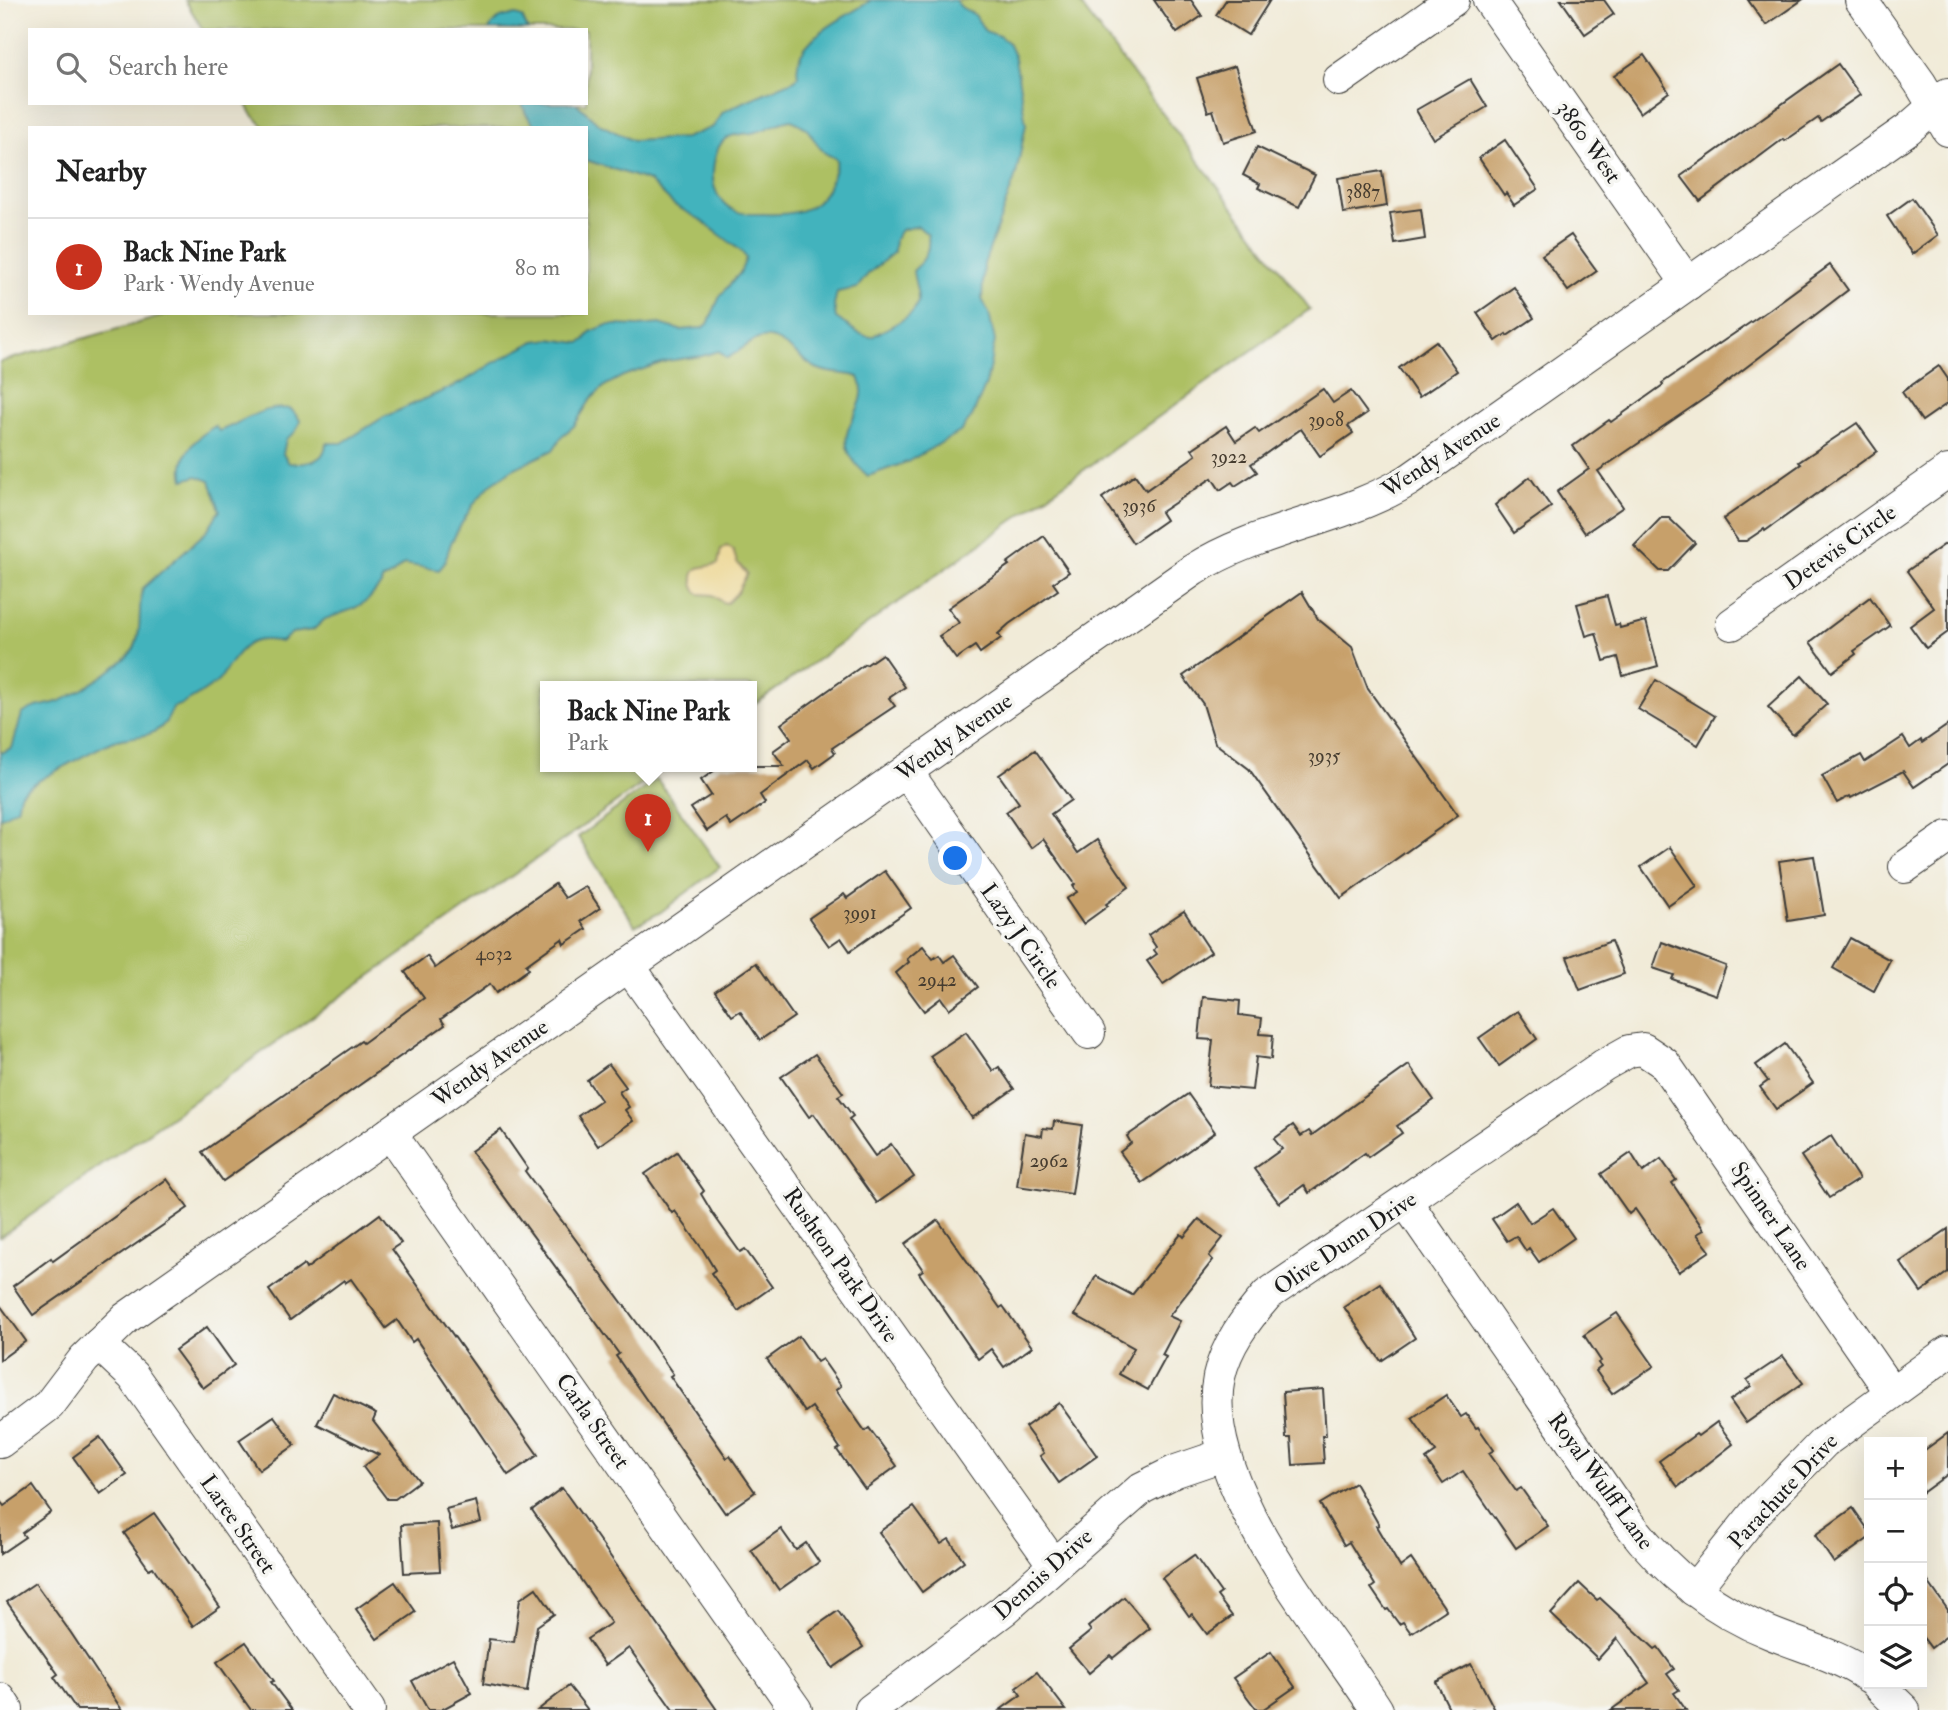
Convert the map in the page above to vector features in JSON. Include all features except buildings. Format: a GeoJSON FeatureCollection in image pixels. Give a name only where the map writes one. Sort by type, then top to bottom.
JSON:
{"type":"FeatureCollection","features":[{"type":"Feature","properties":{"kind":"street"},"geometry":{"type":"LineString","coordinates":[[1339,80],[1453,0]]}},
{"type":"Feature","properties":{"kind":"street","name":"3860 West"},"geometry":{"type":"LineString","coordinates":[[1489,0],[1688,284]]}},
{"type":"Feature","properties":{"kind":"street"},"geometry":{"type":"LineString","coordinates":[[1861,0],[1943,111]]}},
{"type":"Feature","properties":{"kind":"street","name":"Wendy Avenue"},"geometry":{"type":"LineString","coordinates":[[0,1443],[49,1405],[99,1344],[127,1318],[1209,559],[1246,542],[1337,513],[1392,490],[1908,129],[1943,111]]}},
{"type":"Feature","properties":{"kind":"street","name":"Detevis Circle"},"geometry":{"type":"LineString","coordinates":[[1732,624],[1948,471]]}},
{"type":"Feature","properties":{"kind":"street","name":"Lazy J Circle"},"geometry":{"type":"LineString","coordinates":[[906,771],[1089,1033]]}},
{"type":"Feature","properties":{"kind":"street"},"geometry":{"type":"LineString","coordinates":[[1905,867],[1948,836]]}},
{"type":"Feature","properties":{"kind":"street","name":"Rushton Park Drive"},"geometry":{"type":"LineString","coordinates":[[628,965],[1054,1565]]}},
{"type":"Feature","properties":{"kind":"street","name":"Olive Dunn Drive"},"geometry":{"type":"LineString","coordinates":[[1377,1710],[1270,1552],[1239,1493],[1223,1455],[1216,1399],[1219,1375],[1226,1354],[1250,1315],[1268,1295],[1287,1281],[1604,1065],[1629,1051],[1643,1049]]}},
{"type":"Feature","properties":{"kind":"street","name":"Spinner Lane"},"geometry":{"type":"LineString","coordinates":[[1643,1049],[1654,1055],[1673,1073],[1891,1392]]}},
{"type":"Feature","properties":{"kind":"street","name":"Carla Street"},"geometry":{"type":"LineString","coordinates":[[390,1133],[796,1710]]}},
{"type":"Feature","properties":{"kind":"street","name":"Royal Wulff Lane"},"geometry":{"type":"LineString","coordinates":[[1406,1202],[1627,1521],[1658,1559],[1694,1590],[1749,1624],[1835,1658],[1864,1674]]}},
{"type":"Feature","properties":{"kind":"street","name":"Laree Street"},"geometry":{"type":"LineString","coordinates":[[99,1344],[133,1376],[369,1710]]}},
{"type":"Feature","properties":{"kind":"street","name":"Parachute Drive"},"geometry":{"type":"LineString","coordinates":[[1694,1590],[1757,1511],[1824,1442],[1948,1352]]}},
{"type":"Feature","properties":{"kind":"street","name":"Dennis Drive"},"geometry":{"type":"LineString","coordinates":[[871,1710],[1004,1611],[1142,1488],[1176,1471],[1223,1455]]}},
{"type":"Feature","properties":{"kind":"street"},"geometry":{"type":"LineString","coordinates":[[1882,1689],[1904,1710]]}},
{"type":"Feature","properties":{"kind":"street"},"geometry":{"type":"LineString","coordinates":[[0,1699],[7,1710]]}},
{"type":"Feature","properties":{"kind":"green space"},"geometry":{"type":"Polygon","coordinates":[[[185,0],[1077,0],[1310,309],[757,703],[757,681],[540,681],[540,772],[659,772],[0,1237],[0,362],[167,315],[588,315],[588,126],[263,126],[247,105],[588,105],[588,28],[202,28],[185,0]]]}},
{"type":"Feature","properties":{"kind":"green space"},"geometry":{"type":"Polygon","coordinates":[[[657,779],[720,867],[661,912],[635,926],[578,837],[657,779]]]}},
{"type":"Feature","properties":{"kind":"sand"},"geometry":{"type":"Polygon","coordinates":[[[727,546],[733,550],[737,562],[747,574],[737,593],[727,603],[713,595],[699,594],[693,581],[698,568],[718,564],[721,549],[727,546]]]}},
{"type":"Feature","properties":{"kind":"water"},"geometry":{"type":"Polygon","coordinates":[[[871,0],[955,0],[975,15],[985,31],[1008,43],[1015,58],[1026,124],[1016,175],[984,264],[982,299],[989,313],[995,341],[986,384],[972,417],[960,432],[907,462],[868,476],[853,460],[847,447],[850,424],[860,402],[862,390],[859,377],[816,368],[785,345],[769,338],[760,338],[727,358],[719,351],[667,361],[623,376],[606,385],[591,399],[574,426],[563,435],[553,450],[513,469],[491,484],[463,521],[439,570],[404,564],[382,580],[368,600],[353,609],[325,619],[313,630],[292,633],[281,642],[262,640],[249,644],[218,681],[185,703],[174,707],[158,729],[148,734],[117,740],[51,774],[21,793],[17,808],[0,818],[0,753],[12,748],[22,714],[75,693],[100,678],[131,653],[139,632],[143,588],[206,532],[220,510],[210,481],[197,476],[184,480],[183,471],[190,448],[215,426],[219,431],[262,411],[291,409],[300,420],[296,431],[286,439],[283,454],[289,463],[313,461],[322,455],[326,443],[342,443],[384,417],[463,382],[535,341],[550,339],[580,343],[590,332],[607,325],[660,324],[680,330],[702,328],[708,324],[720,296],[740,273],[746,258],[742,252],[701,220],[674,205],[649,181],[588,161],[588,126],[535,126],[523,105],[578,105],[599,124],[633,141],[685,138],[713,127],[723,112],[795,80],[803,51],[811,40],[871,0]],[[791,120],[725,139],[717,150],[713,173],[717,194],[721,200],[737,212],[780,214],[805,209],[822,197],[837,160],[824,152],[803,126],[791,120]],[[918,226],[901,230],[895,239],[894,252],[868,274],[857,288],[837,292],[834,305],[836,318],[858,332],[872,337],[900,322],[912,312],[918,299],[913,271],[924,259],[928,235],[918,226]]]}},
{"type":"Feature","properties":{"kind":"water"},"geometry":{"type":"Polygon","coordinates":[[[522,17],[527,28],[490,28],[500,18],[522,17]]]}},
{"type":"Feature","properties":{"kind":"place","name":"Back Nine Park"},"geometry":{"type":"Point","coordinates":[648,852]}}]}
